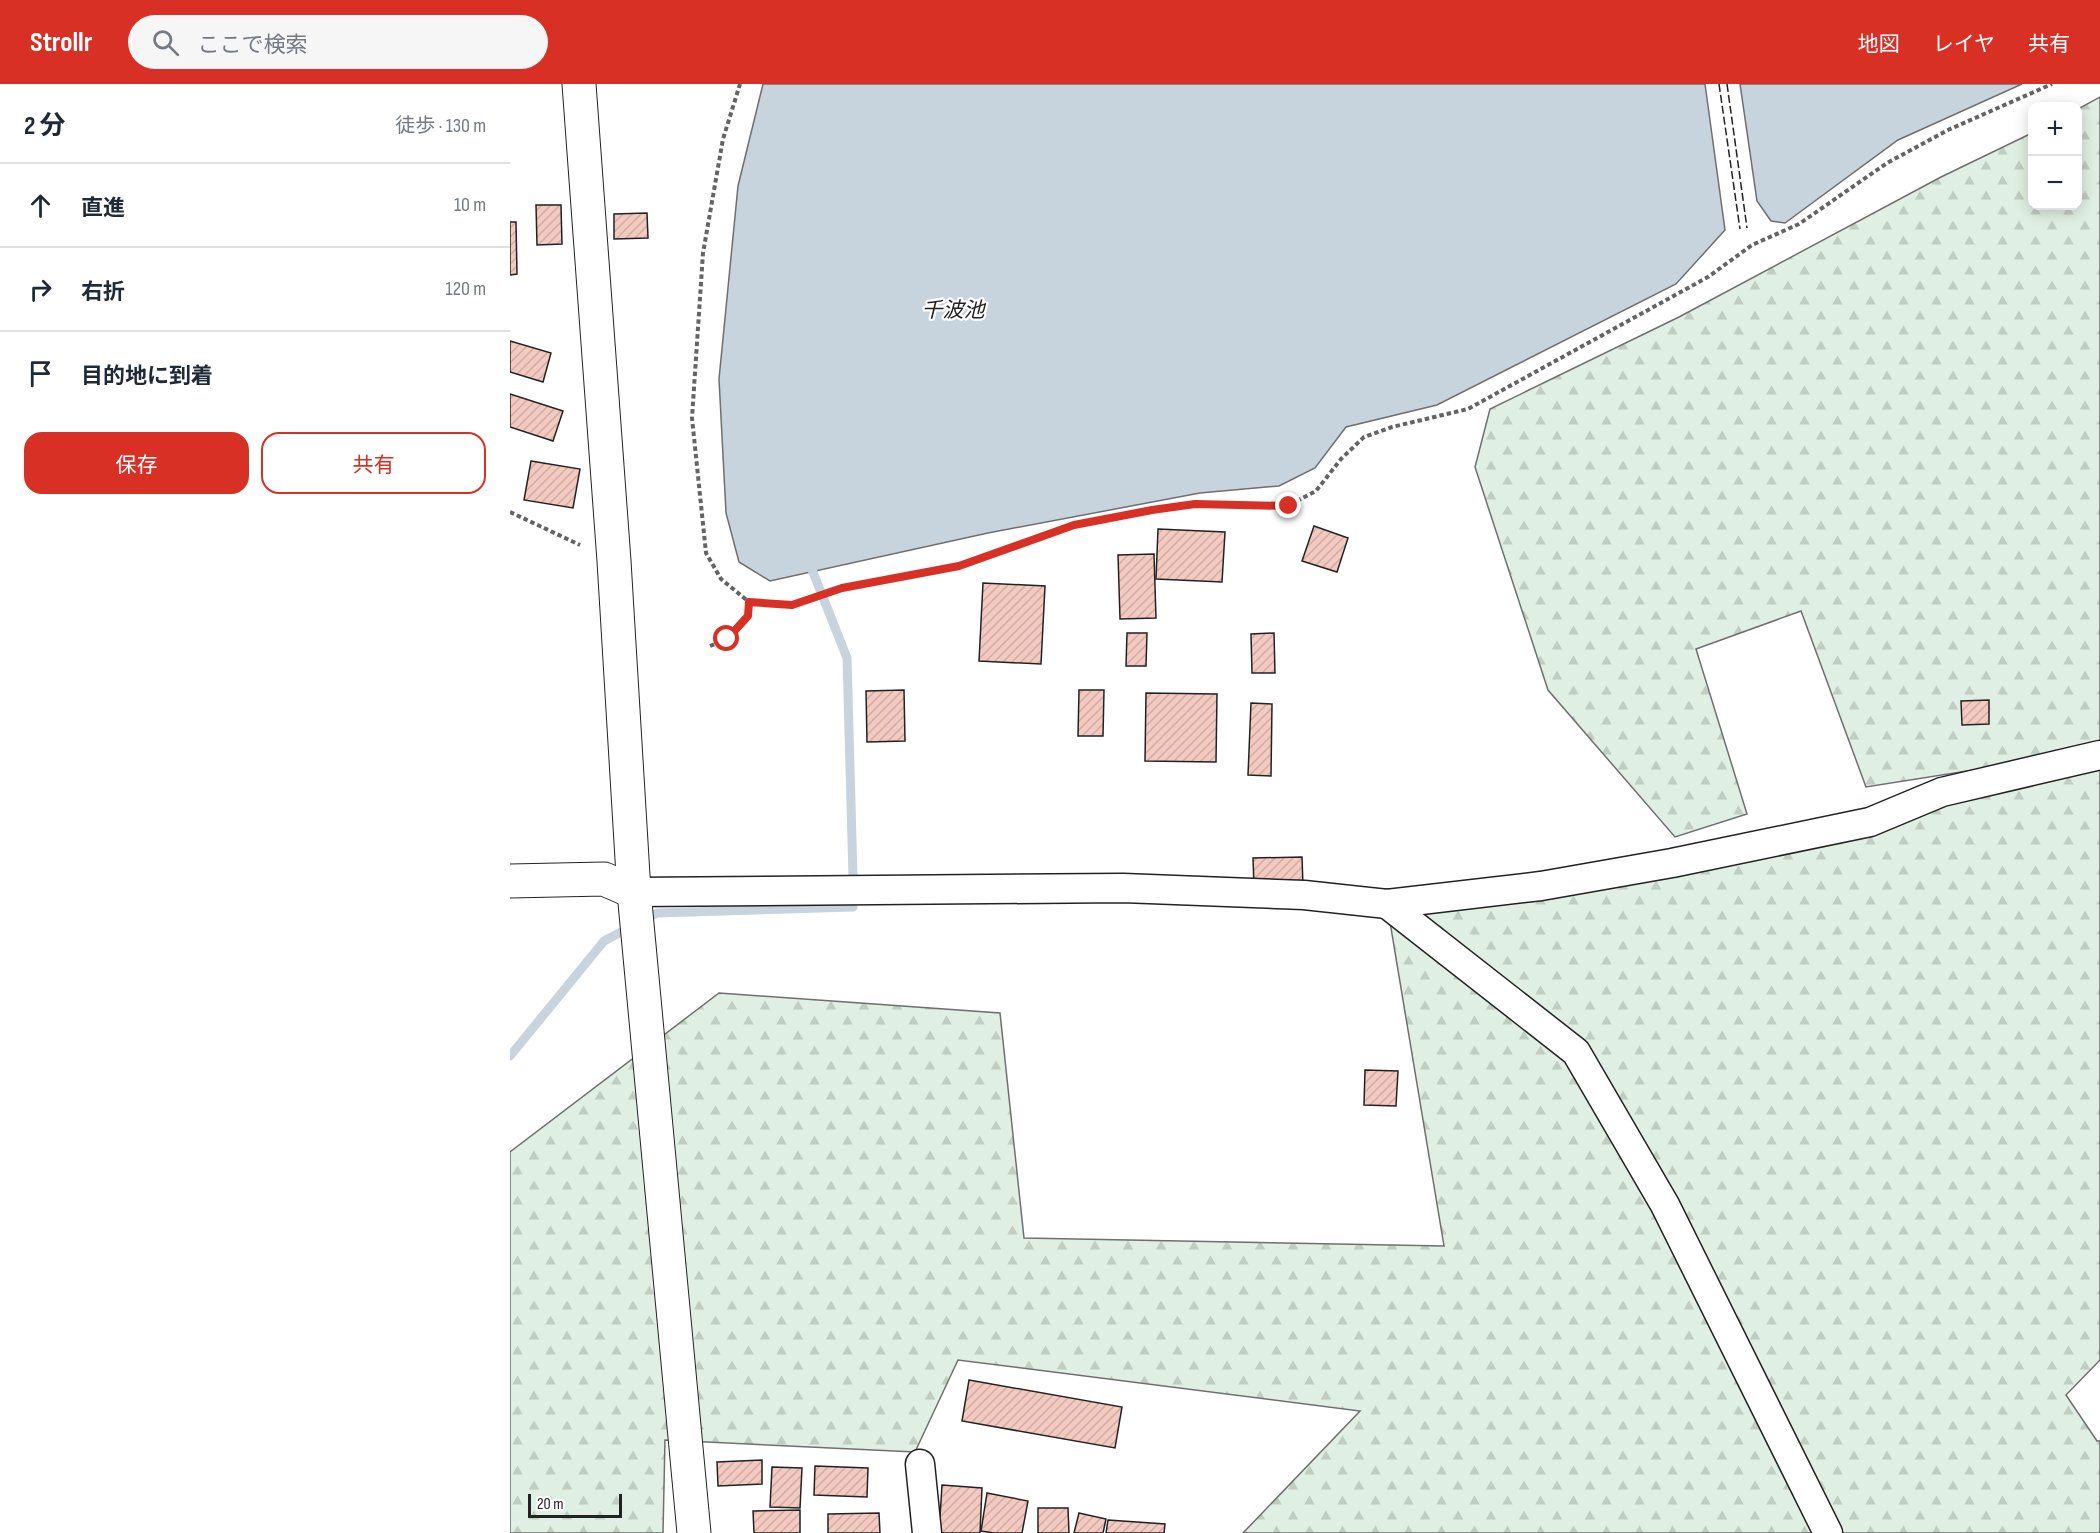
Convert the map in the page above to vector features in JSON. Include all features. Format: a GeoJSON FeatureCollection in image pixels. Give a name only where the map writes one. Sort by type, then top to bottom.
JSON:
{"type":"FeatureCollection","features":[{"type":"Feature","properties":{"kind":"street"},"geometry":{"type":"LineString","coordinates":[[579,84],[614,561],[634,892],[694,1533]]}},
{"type":"Feature","properties":{"kind":"street"},"geometry":{"type":"LineString","coordinates":[[510,881],[604,879],[634,892],[1123,888],[1304,895],[1387,904],[1541,886],[1672,863],[1870,822],[1942,792],[2100,755]]}},
{"type":"Feature","properties":{"kind":"street"},"geometry":{"type":"LineString","coordinates":[[1387,904],[1576,1052],[1665,1205],[1828,1533]]}},
{"type":"Feature","properties":{"kind":"street"},"geometry":{"type":"LineString","coordinates":[[920,1464],[927,1533]]}},
{"type":"Feature","properties":{"kind":"path"},"geometry":{"type":"LineString","coordinates":[[740,84],[723,139],[703,253],[692,418],[706,553],[721,579],[749,602],[792,605],[842,588],[959,566],[1074,525],[1195,504],[1289,506],[1316,491],[1341,459],[1364,436],[1468,409],[1708,277],[1752,246],[1799,224],[1887,163],[1948,130],[2052,84]]}},
{"type":"Feature","properties":{"kind":"path"},"geometry":{"type":"LineString","coordinates":[[510,512],[614,561]]}},
{"type":"Feature","properties":{"kind":"path"},"geometry":{"type":"LineString","coordinates":[[710,646],[727,639],[748,616],[749,602]]}},
{"type":"Feature","properties":{"kind":"green space"},"geometry":{"type":"Polygon","coordinates":[[[2100,97],[2100,750],[1866,787],[1801,611],[1696,649],[1747,814],[1675,837],[1548,690],[1475,467],[1490,409],[1679,317],[1941,177],[2028,135],[2028,210],[2082,210],[2082,107],[2100,97]]]}},
{"type":"Feature","properties":{"kind":"green space"},"geometry":{"type":"Polygon","coordinates":[[[2100,757],[2100,1360],[2066,1395],[2097,1441],[2100,1441],[2100,1533],[1243,1533],[1360,1411],[958,1360],[915,1452],[665,1440],[663,1533],[510,1533],[510,1152],[719,993],[1000,1013],[1024,1238],[1444,1246],[1387,904],[1729,851],[2100,757]]]}},
{"type":"Feature","properties":{"kind":"water","name":"千波池"},"geometry":{"type":"Polygon","coordinates":[[[763,84],[1705,84],[1725,230],[1676,284],[1437,405],[1346,427],[1315,468],[1279,486],[1200,493],[988,533],[770,581],[739,562],[726,513],[719,379],[738,186],[763,84]]]}},
{"type":"Feature","properties":{"kind":"water"},"geometry":{"type":"Polygon","coordinates":[[[1740,84],[2022,84],[1898,140],[1785,223],[1771,221],[1757,201],[1740,84]]]}},
{"type":"Feature","properties":{"kind":"building"},"geometry":{"type":"Polygon","coordinates":[[[536,205],[561,205],[562,244],[537,245],[536,205]]]}},
{"type":"Feature","properties":{"kind":"building"},"geometry":{"type":"Polygon","coordinates":[[[647,213],[648,238],[614,239],[614,214],[647,213]]]}},
{"type":"Feature","properties":{"kind":"building"},"geometry":{"type":"Polygon","coordinates":[[[510,222],[516,222],[517,274],[510,275],[510,222]]]}},
{"type":"Feature","properties":{"kind":"building"},"geometry":{"type":"Polygon","coordinates":[[[510,341],[551,353],[543,382],[510,372],[510,341]]]}},
{"type":"Feature","properties":{"kind":"building"},"geometry":{"type":"Polygon","coordinates":[[[510,394],[563,411],[553,441],[510,427],[510,394]]]}},
{"type":"Feature","properties":{"kind":"building"},"geometry":{"type":"Polygon","coordinates":[[[531,461],[580,469],[573,508],[524,500],[531,461]]]}},
{"type":"Feature","properties":{"kind":"building"},"geometry":{"type":"Polygon","coordinates":[[[1314,526],[1348,538],[1337,572],[1302,561],[1314,526]]]}},
{"type":"Feature","properties":{"kind":"building"},"geometry":{"type":"Polygon","coordinates":[[[1158,529],[1225,532],[1222,582],[1156,579],[1158,529]]]}},
{"type":"Feature","properties":{"kind":"building"},"geometry":{"type":"Polygon","coordinates":[[[1154,554],[1156,618],[1120,619],[1118,555],[1154,554]]]}},
{"type":"Feature","properties":{"kind":"building"},"geometry":{"type":"Polygon","coordinates":[[[983,583],[1045,586],[1041,664],[979,661],[983,583]]]}},
{"type":"Feature","properties":{"kind":"building"},"geometry":{"type":"Polygon","coordinates":[[[1127,633],[1147,633],[1146,666],[1126,666],[1127,633]]]}},
{"type":"Feature","properties":{"kind":"building"},"geometry":{"type":"Polygon","coordinates":[[[1274,633],[1275,673],[1252,673],[1251,634],[1274,633]]]}},
{"type":"Feature","properties":{"kind":"building"},"geometry":{"type":"Polygon","coordinates":[[[904,690],[905,741],[867,742],[866,691],[904,690]]]}},
{"type":"Feature","properties":{"kind":"building"},"geometry":{"type":"Polygon","coordinates":[[[1079,690],[1104,690],[1103,736],[1078,736],[1079,690]]]}},
{"type":"Feature","properties":{"kind":"building"},"geometry":{"type":"Polygon","coordinates":[[[1146,693],[1217,694],[1216,762],[1145,761],[1146,693]]]}},
{"type":"Feature","properties":{"kind":"building"},"geometry":{"type":"Polygon","coordinates":[[[1989,700],[1989,724],[1962,725],[1961,701],[1989,700]]]}},
{"type":"Feature","properties":{"kind":"building"},"geometry":{"type":"Polygon","coordinates":[[[1251,703],[1272,704],[1271,776],[1248,775],[1251,703]]]}},
{"type":"Feature","properties":{"kind":"building"},"geometry":{"type":"Polygon","coordinates":[[[1302,857],[1303,885],[1254,886],[1253,858],[1302,857]]]}},
{"type":"Feature","properties":{"kind":"building"},"geometry":{"type":"Polygon","coordinates":[[[1365,1070],[1398,1071],[1396,1106],[1364,1105],[1365,1070]]]}},
{"type":"Feature","properties":{"kind":"building"},"geometry":{"type":"Polygon","coordinates":[[[969,1380],[1122,1407],[1115,1448],[962,1421],[969,1380]]]}},
{"type":"Feature","properties":{"kind":"building"},"geometry":{"type":"Polygon","coordinates":[[[762,1460],[762,1484],[718,1486],[717,1462],[762,1460]]]}},
{"type":"Feature","properties":{"kind":"building"},"geometry":{"type":"Polygon","coordinates":[[[815,1466],[868,1468],[867,1497],[814,1495],[815,1466]]]}},
{"type":"Feature","properties":{"kind":"building"},"geometry":{"type":"Polygon","coordinates":[[[772,1467],[802,1468],[800,1508],[770,1507],[772,1467]]]}},
{"type":"Feature","properties":{"kind":"building"},"geometry":{"type":"Polygon","coordinates":[[[942,1485],[982,1488],[980,1533],[939,1533],[942,1485]]]}},
{"type":"Feature","properties":{"kind":"building"},"geometry":{"type":"Polygon","coordinates":[[[987,1493],[1028,1501],[1022,1533],[981,1531],[987,1493]]]}},
{"type":"Feature","properties":{"kind":"building"},"geometry":{"type":"Polygon","coordinates":[[[1038,1508],[1068,1508],[1069,1533],[1038,1533],[1038,1508]]]}},
{"type":"Feature","properties":{"kind":"building"},"geometry":{"type":"Polygon","coordinates":[[[800,1510],[800,1533],[754,1533],[753,1511],[800,1510]]]}},
{"type":"Feature","properties":{"kind":"building"},"geometry":{"type":"Polygon","coordinates":[[[879,1513],[880,1533],[828,1533],[828,1514],[879,1513]]]}},
{"type":"Feature","properties":{"kind":"building"},"geometry":{"type":"Polygon","coordinates":[[[1079,1513],[1106,1519],[1103,1533],[1074,1533],[1079,1513]]]}},
{"type":"Feature","properties":{"kind":"building"},"geometry":{"type":"Polygon","coordinates":[[[1108,1520],[1165,1524],[1164,1533],[1106,1533],[1108,1520]]]}},
{"type":"Feature","properties":{"kind":"waterway"},"geometry":{"type":"LineString","coordinates":[[809,562],[847,658],[853,877]]}},
{"type":"Feature","properties":{"kind":"waterway"},"geometry":{"type":"LineString","coordinates":[[510,1056],[604,941],[657,913],[853,907]]}},
{"type":"Feature","properties":{"kind":"fence"},"geometry":{"type":"LineString","coordinates":[[1719,84],[1740,229]]}},
{"type":"Feature","properties":{"kind":"fence"},"geometry":{"type":"LineString","coordinates":[[1727,84],[1747,228]]}},
{"type":"Feature","properties":{"kind":"route"},"geometry":{"type":"LineString","coordinates":[[727,639],[748,616],[749,602],[792,605],[842,588],[959,566],[1074,525],[1195,504],[1289,506]]}}]}
